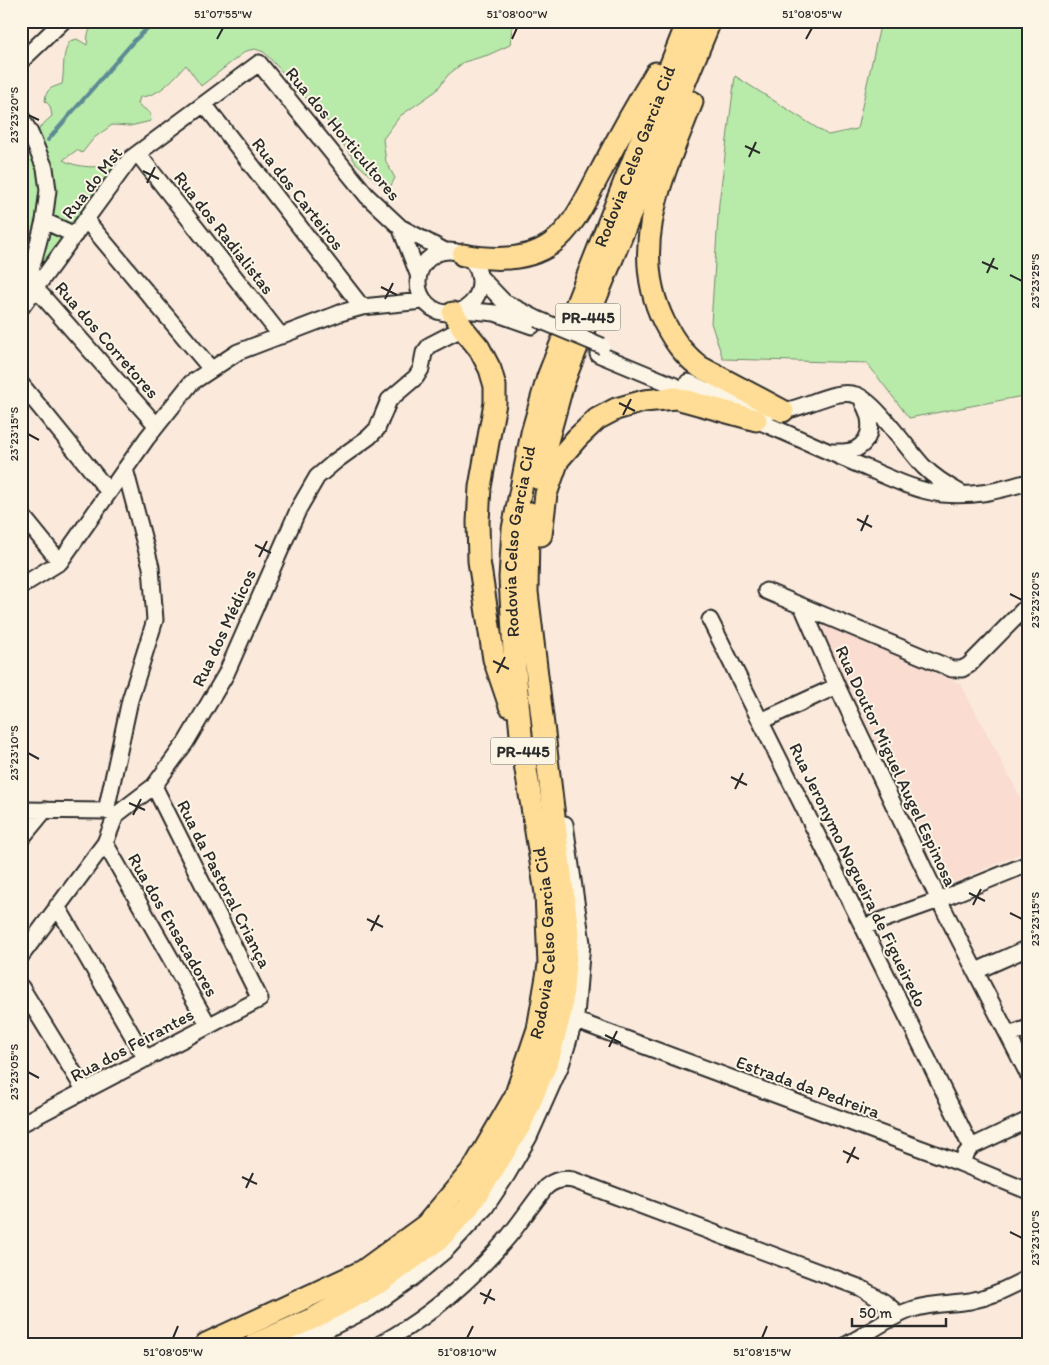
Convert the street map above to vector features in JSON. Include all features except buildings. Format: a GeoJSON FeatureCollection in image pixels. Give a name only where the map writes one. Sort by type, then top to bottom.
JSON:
{"type":"FeatureCollection","features":[{"type":"Feature","properties":{"kind":"highway"},"geometry":{"type":"LineString","coordinates":[[454,253],[490,258],[520,256],[539,251],[552,243],[565,230],[588,196],[644,92],[687,21]]}},
{"type":"Feature","properties":{"kind":"highway","name":"Rodovia Celso Garcia Cid"},"geometry":{"type":"LineString","coordinates":[[206,1344],[363,1271],[426,1225],[474,1168],[515,1097],[538,1029],[549,964],[546,893],[522,745],[515,670],[510,578],[513,529],[532,433],[548,377],[687,21]]}},
{"type":"Feature","properties":{"kind":"highway","name":"Rodovia Celso Garcia Cid"},"geometry":{"type":"LineString","coordinates":[[256,1344],[314,1318],[382,1280],[439,1239],[467,1209],[491,1174],[521,1124],[549,1057],[561,1011],[568,933],[527,592],[528,533],[534,489],[563,383],[595,300],[710,21]]}},
{"type":"Feature","properties":{"kind":"highway"},"geometry":{"type":"LineString","coordinates":[[721,21],[710,56],[661,182],[653,210],[648,258],[650,283],[661,314],[681,351],[700,367],[783,411]]}},
{"type":"Feature","properties":{"kind":"highway"},"geometry":{"type":"LineString","coordinates":[[460,317],[490,368],[495,386],[495,403],[480,487],[478,522],[479,561],[494,659],[522,745]]}},
{"type":"Feature","properties":{"kind":"highway"},"geometry":{"type":"LineString","coordinates":[[530,627],[546,494],[558,460],[597,419],[616,409],[644,401],[676,398],[756,420]]}},
{"type":"Feature","properties":{"kind":"street"},"geometry":{"type":"LineString","coordinates":[[21,61],[63,21]]}},
{"type":"Feature","properties":{"kind":"street","name":"Rua dos Horticultores"},"geometry":{"type":"LineString","coordinates":[[259,63],[367,196],[400,227],[454,253]]}},
{"type":"Feature","properties":{"kind":"street","name":"Rua do Mst"},"geometry":{"type":"LineString","coordinates":[[21,308],[32,284],[75,235],[130,159],[259,63]]}},
{"type":"Feature","properties":{"kind":"street","name":"Rua dos Carteiros"},"geometry":{"type":"LineString","coordinates":[[204,104],[362,307]]}},
{"type":"Feature","properties":{"kind":"street"},"geometry":{"type":"LineString","coordinates":[[21,117],[45,168],[48,190],[32,284]]}},
{"type":"Feature","properties":{"kind":"street","name":"Rua dos Radialistas"},"geometry":{"type":"LineString","coordinates":[[138,154],[281,336]]}},
{"type":"Feature","properties":{"kind":"street"},"geometry":{"type":"LineString","coordinates":[[86,220],[211,369]]}},
{"type":"Feature","properties":{"kind":"street"},"geometry":{"type":"LineString","coordinates":[[44,221],[75,235]]}},
{"type":"Feature","properties":{"kind":"street","name":"Rua dos Horticultores"},"geometry":{"type":"LineString","coordinates":[[400,227],[418,274]]}},
{"type":"Feature","properties":{"kind":"street"},"geometry":{"type":"LineString","coordinates":[[536,323],[504,302],[479,276],[473,263],[454,253],[436,254],[428,258],[422,265],[418,274],[418,287],[423,301],[435,310],[460,317],[495,313],[536,323],[756,420],[915,487],[940,494],[963,494],[994,492],[1028,482]]}},
{"type":"Feature","properties":{"kind":"street"},"geometry":{"type":"LineString","coordinates":[[460,317],[475,299],[478,292],[479,276]]}},
{"type":"Feature","properties":{"kind":"street","name":"Rua dos Corretores"},"geometry":{"type":"LineString","coordinates":[[32,284],[157,426]]}},
{"type":"Feature","properties":{"kind":"street"},"geometry":{"type":"LineString","coordinates":[[21,586],[60,562],[124,469],[191,383],[238,352],[362,307],[423,301]]}},
{"type":"Feature","properties":{"kind":"street","name":"Rua dos Médicos"},"geometry":{"type":"LineString","coordinates":[[111,813],[154,786],[186,742],[226,674],[299,508],[317,477],[370,437],[376,429],[389,400],[416,377],[421,369],[424,353],[430,345],[460,317]]}},
{"type":"Feature","properties":{"kind":"street"},"geometry":{"type":"LineString","coordinates":[[600,350],[750,407],[766,411],[783,411],[840,395],[855,394],[870,404],[924,467],[942,482],[963,494]]}},
{"type":"Feature","properties":{"kind":"street"},"geometry":{"type":"LineString","coordinates":[[21,384],[109,492]]}},
{"type":"Feature","properties":{"kind":"street"},"geometry":{"type":"LineString","coordinates":[[830,452],[855,449],[864,441],[870,429],[870,418],[865,407],[855,394]]}},
{"type":"Feature","properties":{"kind":"street"},"geometry":{"type":"LineString","coordinates":[[21,956],[105,843],[130,700],[155,620],[150,567],[124,469]]}},
{"type":"Feature","properties":{"kind":"street"},"geometry":{"type":"LineString","coordinates":[[21,514],[60,562]]}},
{"type":"Feature","properties":{"kind":"street"},"geometry":{"type":"LineString","coordinates":[[766,590],[952,669],[969,665],[1028,605]]}},
{"type":"Feature","properties":{"kind":"street","name":"Rua Doutor Miguel Augel Espinosa"},"geometry":{"type":"LineString","coordinates":[[802,606],[837,686],[939,900],[1028,1074]]}},
{"type":"Feature","properties":{"kind":"street","name":"Rua Jeronymo Nogueira de Figueiredo"},"geometry":{"type":"LineString","coordinates":[[710,620],[970,1147]]}},
{"type":"Feature","properties":{"kind":"street"},"geometry":{"type":"LineString","coordinates":[[761,721],[837,686]]}},
{"type":"Feature","properties":{"kind":"street","name":"Rua da Pastoral Criança"},"geometry":{"type":"LineString","coordinates":[[154,786],[260,999]]}},
{"type":"Feature","properties":{"kind":"street"},"geometry":{"type":"LineString","coordinates":[[294,1344],[370,1308],[412,1279],[446,1250],[485,1208],[529,1137],[561,1065],[575,1021],[582,942],[564,816],[552,805]]}},
{"type":"Feature","properties":{"kind":"street"},"geometry":{"type":"LineString","coordinates":[[21,810],[111,813]]}},
{"type":"Feature","properties":{"kind":"street"},"geometry":{"type":"LineString","coordinates":[[21,839],[45,810]]}},
{"type":"Feature","properties":{"kind":"street","name":"Rua dos Ensacadores"},"geometry":{"type":"LineString","coordinates":[[105,843],[209,1026]]}},
{"type":"Feature","properties":{"kind":"street"},"geometry":{"type":"LineString","coordinates":[[863,927],[939,900],[1028,864]]}},
{"type":"Feature","properties":{"kind":"street"},"geometry":{"type":"LineString","coordinates":[[57,906],[146,1058]]}},
{"type":"Feature","properties":{"kind":"street"},"geometry":{"type":"LineString","coordinates":[[976,971],[1028,948]]}},
{"type":"Feature","properties":{"kind":"street"},"geometry":{"type":"LineString","coordinates":[[21,986],[85,1091]]}},
{"type":"Feature","properties":{"kind":"street","name":"Rua dos Feirantes"},"geometry":{"type":"LineString","coordinates":[[22,1123],[260,999]]}},
{"type":"Feature","properties":{"kind":"street","name":"Estrada da Pedreira"},"geometry":{"type":"LineString","coordinates":[[575,1021],[588,1024],[960,1163],[1028,1191]]}},
{"type":"Feature","properties":{"kind":"street"},"geometry":{"type":"LineString","coordinates":[[1009,1035],[1028,1028]]}},
{"type":"Feature","properties":{"kind":"street"},"geometry":{"type":"LineString","coordinates":[[960,1163],[970,1147],[1028,1120]]}},
{"type":"Feature","properties":{"kind":"street"},"geometry":{"type":"LineString","coordinates":[[380,1344],[429,1312],[470,1277],[509,1237],[546,1187],[550,1183],[562,1179],[573,1180],[861,1288],[884,1302],[898,1314]]}},
{"type":"Feature","properties":{"kind":"street"},"geometry":{"type":"LineString","coordinates":[[848,1344],[898,1314],[927,1306],[984,1298],[1028,1278]]}},
{"type":"Feature","properties":{"kind":"shaded area"},"geometry":{"type":"Polygon","coordinates":[[[825,626],[961,684],[1028,812],[1028,850],[955,882],[945,878],[821,635],[820,629],[825,626]]]}},
{"type":"Feature","properties":{"kind":"green space"},"geometry":{"type":"Polygon","coordinates":[[[94,21],[513,21],[510,45],[488,55],[464,62],[448,75],[436,91],[400,116],[383,139],[386,162],[395,178],[388,191],[356,163],[328,122],[264,52],[255,49],[246,51],[201,86],[186,65],[160,90],[154,94],[140,97],[138,104],[150,113],[151,121],[130,126],[112,125],[94,138],[82,153],[77,150],[63,160],[75,165],[89,167],[116,163],[75,222],[70,225],[52,216],[55,187],[37,133],[41,126],[52,116],[50,106],[45,101],[50,89],[62,84],[64,57],[67,46],[70,41],[77,39],[87,45],[88,34],[94,21]]]}},
{"type":"Feature","properties":{"kind":"green space"},"geometry":{"type":"Polygon","coordinates":[[[881,21],[1028,21],[1028,395],[909,418],[867,363],[723,359],[711,323],[719,203],[735,76],[828,135],[857,129],[881,21]]]}},
{"type":"Feature","properties":{"kind":"green space"},"geometry":{"type":"Polygon","coordinates":[[[21,133],[34,158],[41,195],[21,277],[21,133]]]}},
{"type":"Feature","properties":{"kind":"green space"},"geometry":{"type":"Polygon","coordinates":[[[47,233],[61,237],[62,240],[36,276],[47,233]]]}},
{"type":"Feature","properties":{"kind":"waterway"},"geometry":{"type":"LineString","coordinates":[[48,140],[133,42],[155,21]]}}]}
